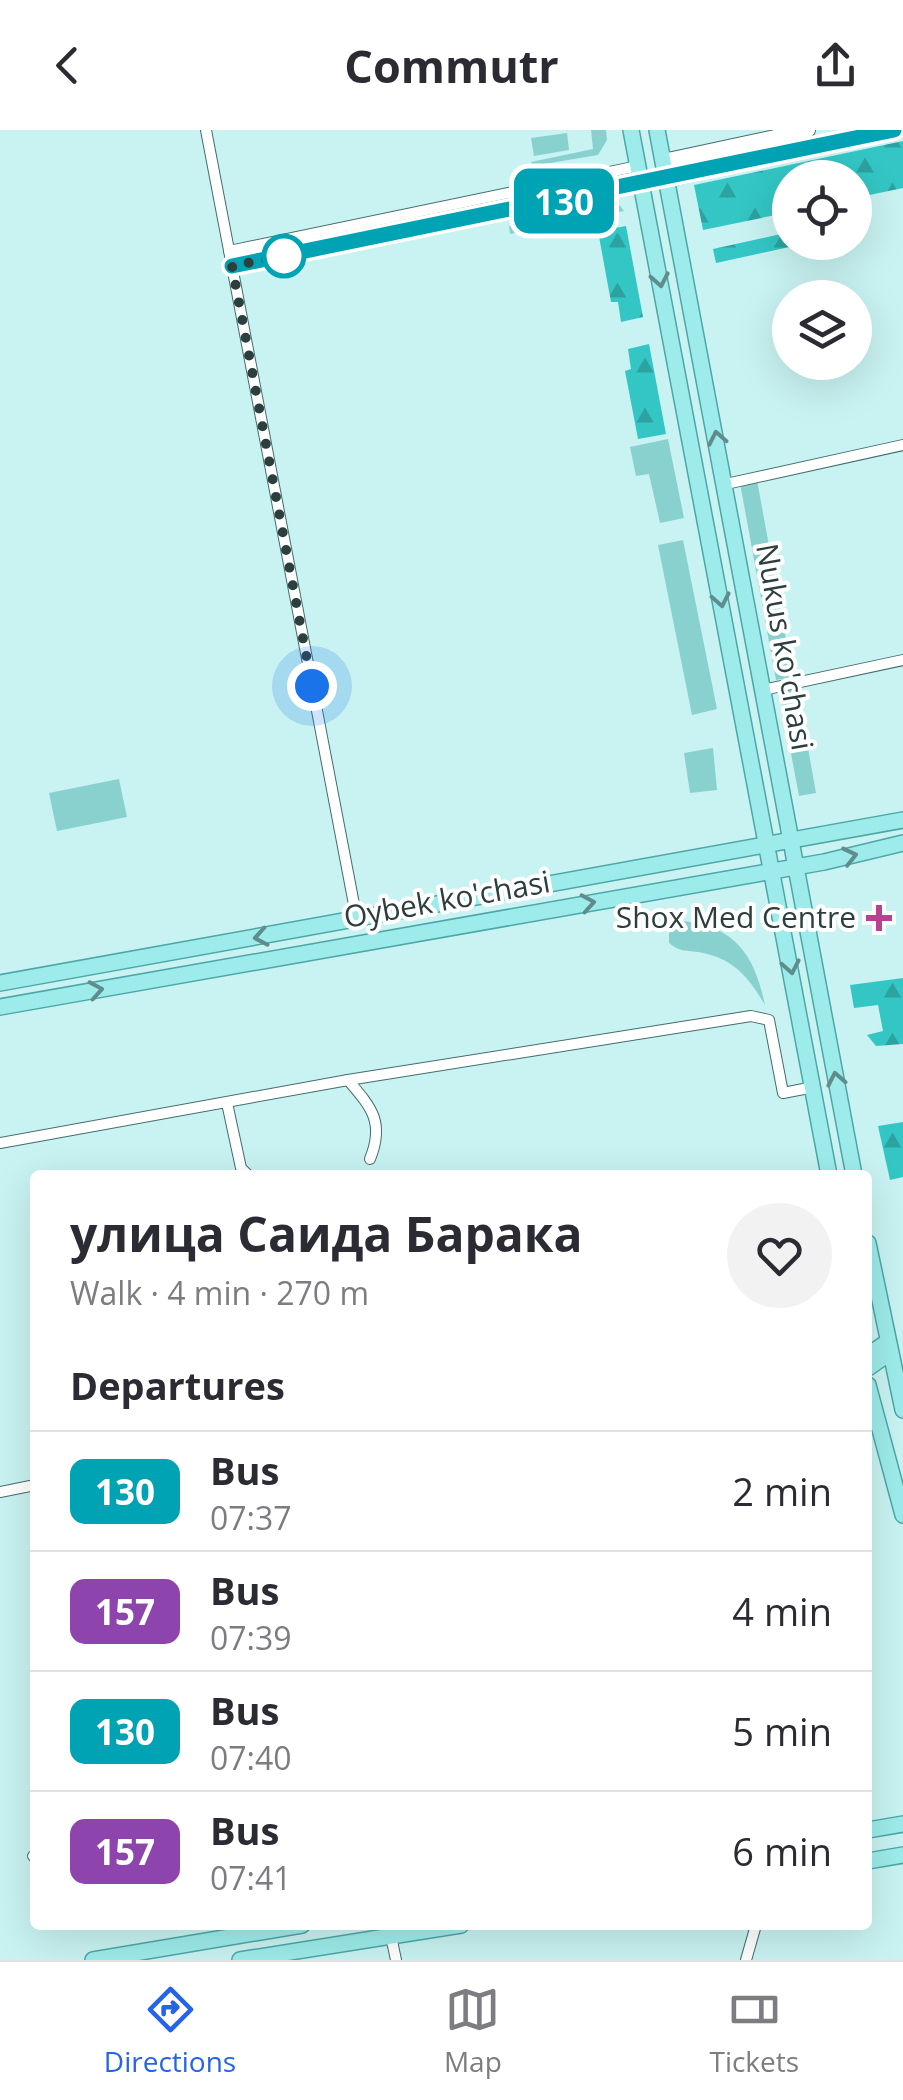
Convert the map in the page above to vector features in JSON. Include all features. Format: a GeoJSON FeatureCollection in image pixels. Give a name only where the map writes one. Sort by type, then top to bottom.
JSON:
{"type":"FeatureCollection","features":[{"type":"Feature","properties":{"kind":"main road","name":"Nukus ko'chasi"},"geometry":{"type":"LineString","coordinates":[[631,130],[828,1170]]}},
{"type":"Feature","properties":{"kind":"main road","name":"Nukus ko'chasi"},"geometry":{"type":"LineString","coordinates":[[657,130],[853,1170]]}},
{"type":"Feature","properties":{"kind":"main road"},"geometry":{"type":"LineString","coordinates":[[638,166],[662,161]]}},
{"type":"Feature","properties":{"kind":"main road"},"geometry":{"type":"LineString","coordinates":[[642,185],[666,180]]}},
{"type":"Feature","properties":{"kind":"main road","name":"Oybek ko'chasi"},"geometry":{"type":"LineString","coordinates":[[0,983],[792,844],[903,820]]}},
{"type":"Feature","properties":{"kind":"main road","name":"Oybek ko'chasi"},"geometry":{"type":"LineString","coordinates":[[0,1007],[796,867],[903,843]]}},
{"type":"Feature","properties":{"kind":"main road"},"geometry":{"type":"LineString","coordinates":[[872,1260],[903,1410]]}},
{"type":"Feature","properties":{"kind":"main road"},"geometry":{"type":"LineString","coordinates":[[872,1364],[892,1347]]}},
{"type":"Feature","properties":{"kind":"main road"},"geometry":{"type":"LineString","coordinates":[[872,1400],[903,1515]]}},
{"type":"Feature","properties":{"kind":"main road"},"geometry":{"type":"LineString","coordinates":[[872,1829],[903,1824]]}},
{"type":"Feature","properties":{"kind":"main road"},"geometry":{"type":"LineString","coordinates":[[872,1859],[903,1855]]}},
{"type":"Feature","properties":{"kind":"main road"},"geometry":{"type":"LineString","coordinates":[[92,1960],[272,1930]]}},
{"type":"Feature","properties":{"kind":"main road"},"geometry":{"type":"LineString","coordinates":[[240,1960],[422,1930]]}},
{"type":"Feature","properties":{"kind":"street"},"geometry":{"type":"LineString","coordinates":[[206,130],[357,920]]}},
{"type":"Feature","properties":{"kind":"street"},"geometry":{"type":"LineString","coordinates":[[662,161],[808,130]]}},
{"type":"Feature","properties":{"kind":"street"},"geometry":{"type":"LineString","coordinates":[[666,180],[894,130]]}},
{"type":"Feature","properties":{"kind":"street"},"geometry":{"type":"LineString","coordinates":[[229,251],[638,166]]}},
{"type":"Feature","properties":{"kind":"street"},"geometry":{"type":"LineString","coordinates":[[232,266],[642,185]]}},
{"type":"Feature","properties":{"kind":"street"},"geometry":{"type":"LineString","coordinates":[[726,484],[903,445]]}},
{"type":"Feature","properties":{"kind":"street"},"geometry":{"type":"LineString","coordinates":[[763,690],[903,660]]}},
{"type":"Feature","properties":{"kind":"street"},"geometry":{"type":"LineString","coordinates":[[0,1142],[348,1080],[751,1016],[770,1020],[783,1093],[814,1087]]}},
{"type":"Feature","properties":{"kind":"street"},"geometry":{"type":"LineString","coordinates":[[348,1080],[374,1108],[378,1140],[370,1159]]}},
{"type":"Feature","properties":{"kind":"street"},"geometry":{"type":"LineString","coordinates":[[227,1103],[242,1170]]}},
{"type":"Feature","properties":{"kind":"street"},"geometry":{"type":"LineString","coordinates":[[892,1347],[903,1332]]}},
{"type":"Feature","properties":{"kind":"street"},"geometry":{"type":"LineString","coordinates":[[0,1492],[30,1485]]}},
{"type":"Feature","properties":{"kind":"street"},"geometry":{"type":"LineString","coordinates":[[746,1960],[755,1930]]}},
{"type":"Feature","properties":{"kind":"street"},"geometry":{"type":"LineString","coordinates":[[391,1936],[396,1960]]}},
{"type":"Feature","properties":{"kind":"shaded area"},"geometry":{"type":"Polygon","coordinates":[[[591,130],[606,130],[607,140],[598,155],[532,166],[531,162],[593,149],[591,130]]]}},
{"type":"Feature","properties":{"kind":"shaded area"},"geometry":{"type":"Polygon","coordinates":[[[567,133],[569,150],[534,156],[531,138],[567,133]]]}},
{"type":"Feature","properties":{"kind":"shaded area"},"geometry":{"type":"Polygon","coordinates":[[[617,202],[624,211],[510,234],[509,226],[617,202]]]}},
{"type":"Feature","properties":{"kind":"shaded area"},"geometry":{"type":"Polygon","coordinates":[[[668,439],[684,518],[660,523],[649,474],[636,476],[630,447],[668,439]]]}},
{"type":"Feature","properties":{"kind":"shaded area"},"geometry":{"type":"Polygon","coordinates":[[[757,480],[793,677],[776,680],[740,483],[757,480]]]}},
{"type":"Feature","properties":{"kind":"shaded area"},"geometry":{"type":"Polygon","coordinates":[[[683,540],[717,709],[692,715],[658,545],[683,540]]]}},
{"type":"Feature","properties":{"kind":"shaded area"},"geometry":{"type":"Polygon","coordinates":[[[797,686],[816,793],[799,796],[779,689],[797,686]]]}},
{"type":"Feature","properties":{"kind":"shaded area"},"geometry":{"type":"Polygon","coordinates":[[[713,748],[717,790],[690,793],[684,753],[713,748]]]}},
{"type":"Feature","properties":{"kind":"shaded area"},"geometry":{"type":"Polygon","coordinates":[[[119,779],[127,817],[57,831],[49,793],[119,779]]]}},
{"type":"Feature","properties":{"kind":"shaded area"},"geometry":{"type":"Polygon","coordinates":[[[683,921],[717,929],[740,947],[755,972],[765,1005],[746,977],[730,964],[669,943],[669,933],[683,921]]]}},
{"type":"Feature","properties":{"kind":"green space"},"geometry":{"type":"Polygon","coordinates":[[[903,141],[903,188],[872,194],[872,160],[813,160],[903,141]]]}},
{"type":"Feature","properties":{"kind":"green space"},"geometry":{"type":"Polygon","coordinates":[[[772,169],[772,216],[703,230],[694,185],[772,169]]]}},
{"type":"Feature","properties":{"kind":"green space"},"geometry":{"type":"Polygon","coordinates":[[[626,226],[643,317],[621,322],[618,302],[611,302],[598,231],[626,226]]]}},
{"type":"Feature","properties":{"kind":"green space"},"geometry":{"type":"Polygon","coordinates":[[[772,236],[772,251],[716,263],[713,249],[772,236]]]}},
{"type":"Feature","properties":{"kind":"green space"},"geometry":{"type":"Polygon","coordinates":[[[649,344],[666,434],[638,439],[625,371],[631,369],[628,349],[649,344]]]}},
{"type":"Feature","properties":{"kind":"green space"},"geometry":{"type":"Polygon","coordinates":[[[903,978],[903,1044],[876,1046],[867,1035],[883,1031],[878,1005],[854,1008],[850,985],[903,978]]]}},
{"type":"Feature","properties":{"kind":"green space"},"geometry":{"type":"Polygon","coordinates":[[[903,1122],[903,1177],[890,1180],[878,1126],[903,1122]]]}},
{"type":"Feature","properties":{"kind":"bus line","name":"130"},"geometry":{"type":"LineString","coordinates":[[232,266],[608,192],[894,130]]}},
{"type":"Feature","properties":{"kind":"place","name":"Shox Med Centre"},"geometry":{"type":"Point","coordinates":[879,918]}},
{"type":"Feature","properties":{"kind":"route"},"geometry":{"type":"LineString","coordinates":[[284,256],[232,266],[312,686]]}}]}
